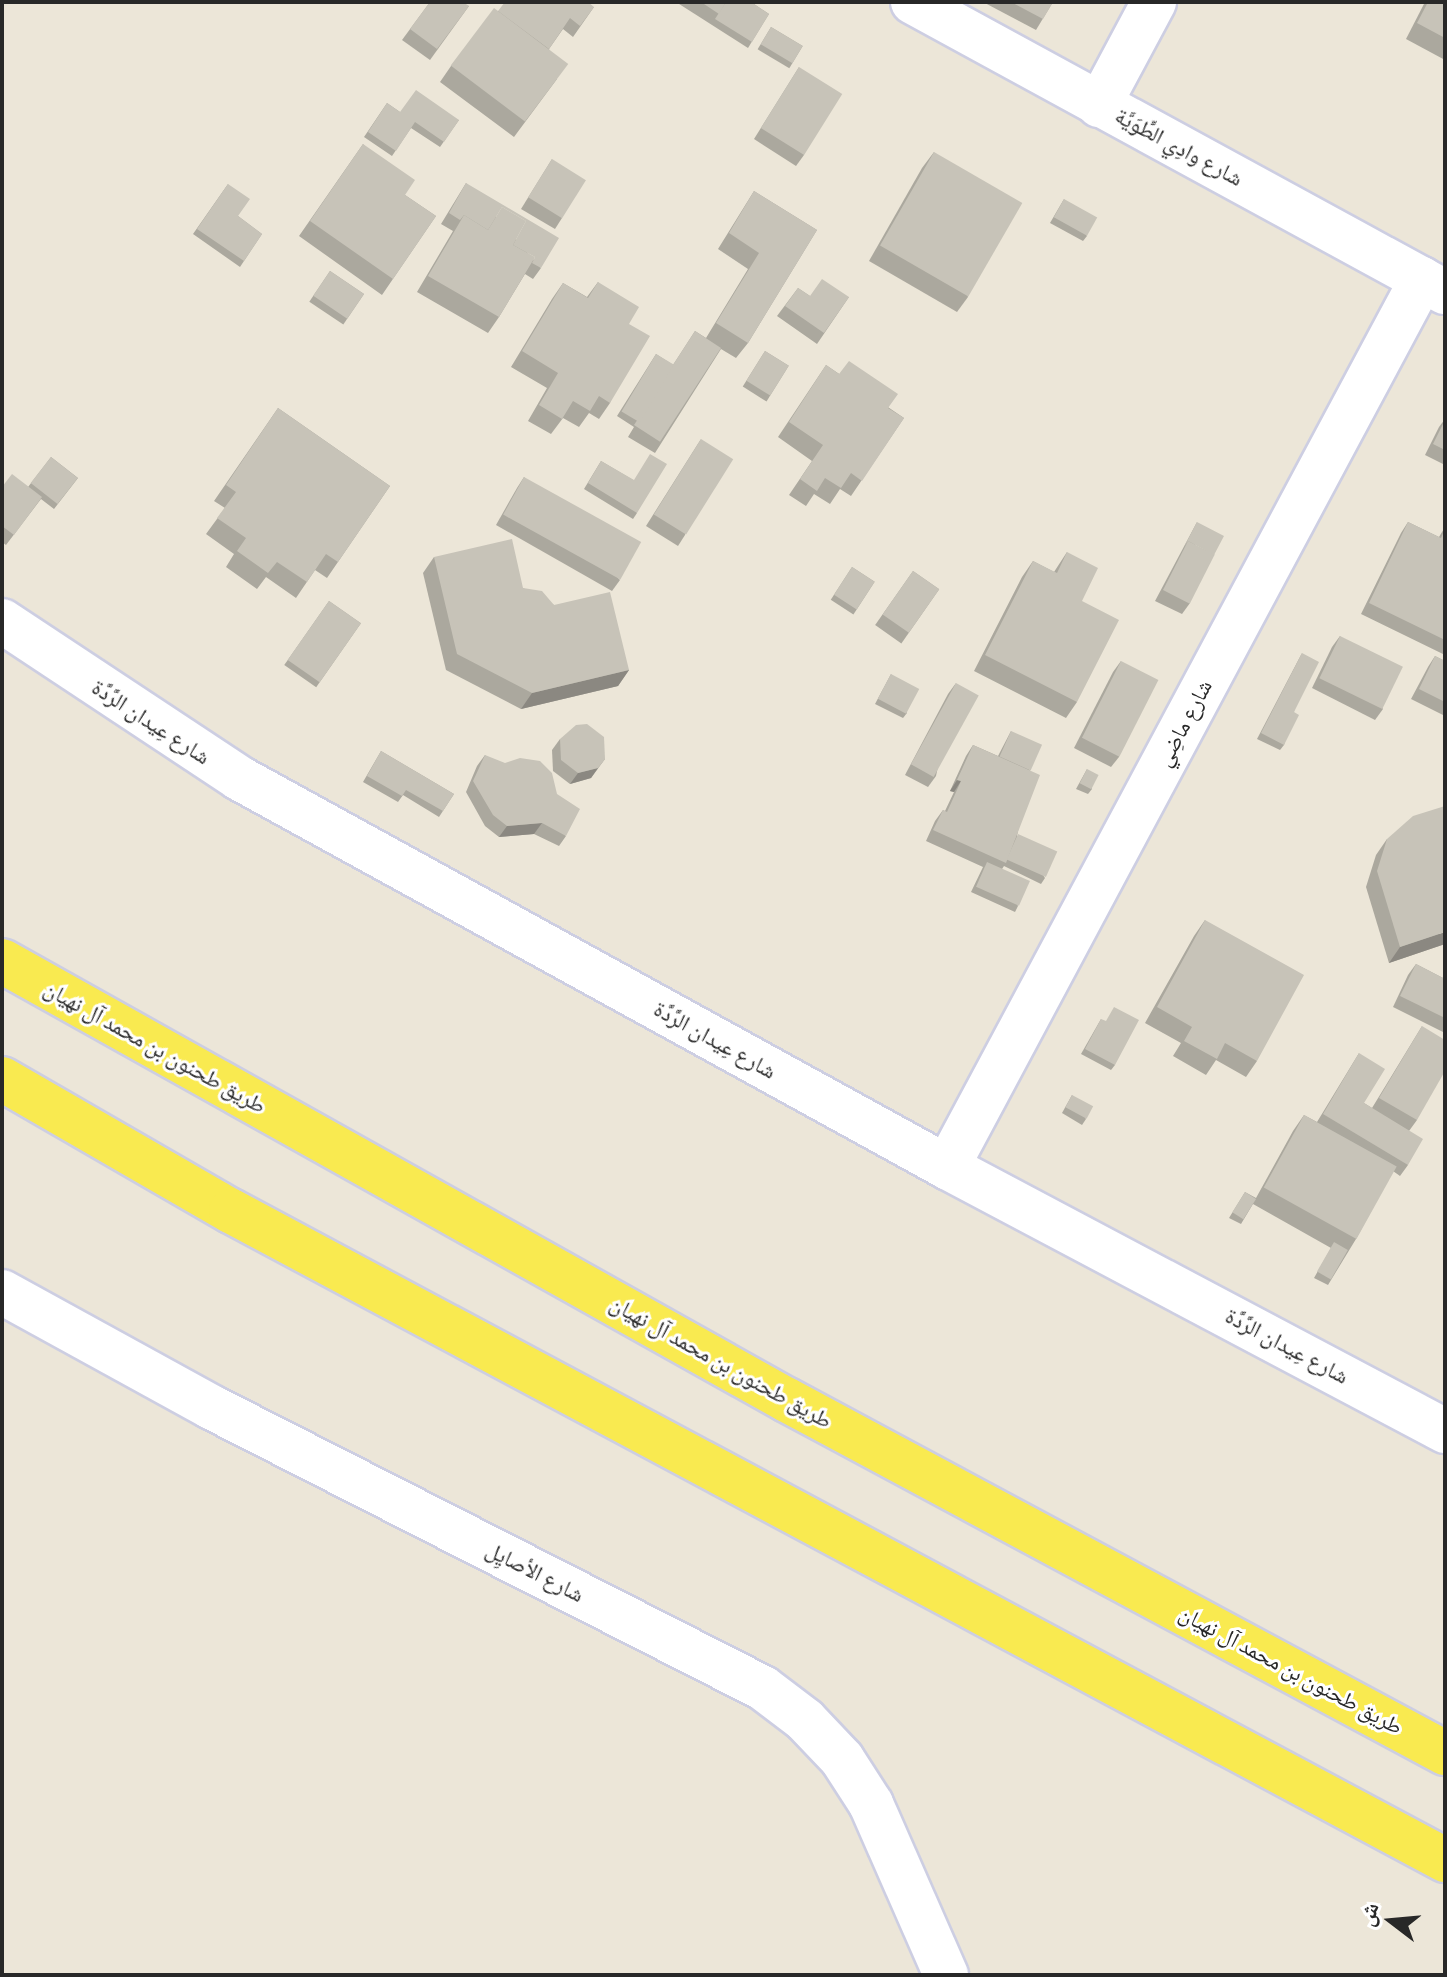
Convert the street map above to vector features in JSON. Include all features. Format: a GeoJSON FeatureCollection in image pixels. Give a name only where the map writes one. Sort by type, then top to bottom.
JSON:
{"type":"FeatureCollection","features":[{"type":"Feature","properties":{"kind":"main road","name":"طريق طحنون بن محمد آل نهيان"},"geometry":{"type":"LineString","coordinates":[[2,961],[787,1400],[1445,1753]]}},
{"type":"Feature","properties":{"kind":"main road"},"geometry":{"type":"LineString","coordinates":[[2,1079],[231,1211],[1445,1860]]}},
{"type":"Feature","properties":{"kind":"street","name":"شارع وادِي الطِّوَيَّة"},"geometry":{"type":"LineString","coordinates":[[913,2],[1434,285]]}},
{"type":"Feature","properties":{"kind":"street"},"geometry":{"type":"LineString","coordinates":[[1099,105],[1154,2]]}},
{"type":"Feature","properties":{"kind":"street","name":"شارع ماضِي"},"geometry":{"type":"LineString","coordinates":[[947,1167],[1434,285]]}},
{"type":"Feature","properties":{"kind":"street","name":"شارع عِيدان الرَّدَّة"},"geometry":{"type":"LineString","coordinates":[[2,621],[239,778],[947,1167],[1445,1431]]}},
{"type":"Feature","properties":{"kind":"street","name":"شارع الأصايِل"},"geometry":{"type":"LineString","coordinates":[[2,1292],[211,1407],[763,1688],[824,1740],[871,1804],[940,1973]]}},
{"type":"Feature","properties":{"kind":"building"},"geometry":{"type":"Polygon","coordinates":[[[430,2],[463,2],[469,6],[437,49],[410,29],[430,2]]]}},
{"type":"Feature","properties":{"kind":"building"},"geometry":{"type":"Polygon","coordinates":[[[505,2],[588,2],[594,7],[580,26],[570,18],[549,49],[498,11],[505,2]]]}},
{"type":"Feature","properties":{"kind":"building"},"geometry":{"type":"Polygon","coordinates":[[[701,2],[726,2],[719,14],[701,2]]]}},
{"type":"Feature","properties":{"kind":"building"},"geometry":{"type":"Polygon","coordinates":[[[726,2],[751,2],[769,14],[752,42],[715,19],[726,2]]]}},
{"type":"Feature","properties":{"kind":"building"},"geometry":{"type":"Polygon","coordinates":[[[1011,2],[1053,2],[1043,19],[1011,2]]]}},
{"type":"Feature","properties":{"kind":"building"},"geometry":{"type":"Polygon","coordinates":[[[1428,2],[1445,2],[1445,38],[1417,23],[1428,2]]]}},
{"type":"Feature","properties":{"kind":"building"},"geometry":{"type":"Polygon","coordinates":[[[494,8],[568,64],[525,121],[451,66],[494,8]]]}},
{"type":"Feature","properties":{"kind":"building"},"geometry":{"type":"Polygon","coordinates":[[[771,27],[803,46],[792,63],[761,44],[771,27]]]}},
{"type":"Feature","properties":{"kind":"building"},"geometry":{"type":"Polygon","coordinates":[[[799,67],[842,94],[804,155],[761,128],[799,67]]]}},
{"type":"Feature","properties":{"kind":"building"},"geometry":{"type":"Polygon","coordinates":[[[416,90],[459,120],[444,142],[415,122],[396,151],[368,132],[387,103],[400,112],[416,90]]]}},
{"type":"Feature","properties":{"kind":"building"},"geometry":{"type":"Polygon","coordinates":[[[363,144],[415,180],[405,195],[436,216],[393,279],[310,221],[363,144]]]}},
{"type":"Feature","properties":{"kind":"building"},"geometry":{"type":"Polygon","coordinates":[[[934,152],[1022,203],[968,297],[880,246],[934,152]]]}},
{"type":"Feature","properties":{"kind":"building"},"geometry":{"type":"Polygon","coordinates":[[[552,159],[586,180],[562,218],[528,197],[552,159]]]}},
{"type":"Feature","properties":{"kind":"building"},"geometry":{"type":"Polygon","coordinates":[[[466,183],[559,238],[541,268],[532,263],[535,257],[513,245],[526,221],[502,207],[488,230],[464,215],[460,220],[449,213],[466,183]]]}},
{"type":"Feature","properties":{"kind":"building"},"geometry":{"type":"Polygon","coordinates":[[[228,184],[250,199],[238,216],[262,234],[244,261],[197,229],[228,184]]]}},
{"type":"Feature","properties":{"kind":"building"},"geometry":{"type":"Polygon","coordinates":[[[754,191],[817,230],[748,343],[716,323],[759,253],[729,233],[754,191]]]}},
{"type":"Feature","properties":{"kind":"building"},"geometry":{"type":"Polygon","coordinates":[[[1064,199],[1097,217],[1087,236],[1054,217],[1064,199]]]}},
{"type":"Feature","properties":{"kind":"building"},"geometry":{"type":"Polygon","coordinates":[[[502,207],[526,221],[513,245],[535,257],[499,317],[428,276],[464,215],[488,230],[502,207]]]}},
{"type":"Feature","properties":{"kind":"building"},"geometry":{"type":"Polygon","coordinates":[[[330,271],[364,294],[347,319],[313,296],[330,271]]]}},
{"type":"Feature","properties":{"kind":"building"},"geometry":{"type":"Polygon","coordinates":[[[822,279],[849,297],[824,333],[785,306],[798,288],[810,296],[822,279]]]}},
{"type":"Feature","properties":{"kind":"building"},"geometry":{"type":"Polygon","coordinates":[[[598,282],[639,307],[629,324],[650,336],[610,403],[599,396],[590,411],[573,401],[562,419],[539,405],[558,373],[522,351],[563,283],[588,298],[598,282]]]}},
{"type":"Feature","properties":{"kind":"building"},"geometry":{"type":"Polygon","coordinates":[[[695,331],[721,348],[660,442],[634,425],[695,331]]]}},
{"type":"Feature","properties":{"kind":"building"},"geometry":{"type":"Polygon","coordinates":[[[765,351],[789,366],[770,396],[746,381],[765,351]]]}},
{"type":"Feature","properties":{"kind":"building"},"geometry":{"type":"Polygon","coordinates":[[[656,354],[674,365],[639,422],[621,411],[656,354]]]}},
{"type":"Feature","properties":{"kind":"building"},"geometry":{"type":"Polygon","coordinates":[[[849,361],[898,394],[888,408],[904,418],[862,481],[851,473],[841,488],[825,478],[817,491],[800,479],[823,445],[789,422],[826,365],[839,374],[849,361]]]}},
{"type":"Feature","properties":{"kind":"building"},"geometry":{"type":"Polygon","coordinates":[[[278,408],[390,486],[338,562],[326,554],[307,582],[277,562],[268,573],[237,551],[246,538],[217,518],[236,492],[226,485],[278,408]]]}},
{"type":"Feature","properties":{"kind":"building"},"geometry":{"type":"Polygon","coordinates":[[[1445,420],[1445,450],[1433,444],[1445,420]]]}},
{"type":"Feature","properties":{"kind":"building"},"geometry":{"type":"Polygon","coordinates":[[[701,439],[733,459],[686,535],[654,514],[701,439]]]}},
{"type":"Feature","properties":{"kind":"building"},"geometry":{"type":"Polygon","coordinates":[[[650,454],[667,464],[637,513],[588,483],[601,461],[634,480],[650,454]]]}},
{"type":"Feature","properties":{"kind":"building"},"geometry":{"type":"Polygon","coordinates":[[[51,457],[78,478],[57,504],[31,483],[51,457]]]}},
{"type":"Feature","properties":{"kind":"building"},"geometry":{"type":"Polygon","coordinates":[[[12,474],[42,497],[14,535],[2,526],[2,487],[12,474]]]}},
{"type":"Feature","properties":{"kind":"building"},"geometry":{"type":"Polygon","coordinates":[[[524,477],[641,542],[620,580],[503,515],[524,477]]]}},
{"type":"Feature","properties":{"kind":"building"},"geometry":{"type":"Polygon","coordinates":[[[1197,522],[1224,536],[1214,555],[1188,541],[1184,547],[1197,522]]]}},
{"type":"Feature","properties":{"kind":"building"},"geometry":{"type":"Polygon","coordinates":[[[1408,522],[1441,538],[1445,529],[1445,640],[1369,603],[1408,522]]]}},
{"type":"Feature","properties":{"kind":"building"},"geometry":{"type":"Polygon","coordinates":[[[512,539],[523,588],[542,591],[554,605],[610,592],[629,670],[532,693],[457,654],[434,557],[512,539]]]}},
{"type":"Feature","properties":{"kind":"building"},"geometry":{"type":"Polygon","coordinates":[[[1188,541],[1215,555],[1190,604],[1163,590],[1188,541]]]}},
{"type":"Feature","properties":{"kind":"building"},"geometry":{"type":"Polygon","coordinates":[[[1067,552],[1098,568],[1082,601],[1119,620],[1077,702],[985,655],[1033,561],[1057,573],[1067,552]]]}},
{"type":"Feature","properties":{"kind":"building"},"geometry":{"type":"Polygon","coordinates":[[[852,567],[875,582],[857,609],[834,595],[852,567]]]}},
{"type":"Feature","properties":{"kind":"building"},"geometry":{"type":"Polygon","coordinates":[[[913,571],[939,589],[909,633],[883,614],[913,571]]]}},
{"type":"Feature","properties":{"kind":"building"},"geometry":{"type":"Polygon","coordinates":[[[329,601],[361,623],[320,682],[288,660],[329,601]]]}},
{"type":"Feature","properties":{"kind":"building"},"geometry":{"type":"Polygon","coordinates":[[[1340,636],[1403,667],[1382,709],[1319,678],[1340,636]]]}},
{"type":"Feature","properties":{"kind":"building"},"geometry":{"type":"Polygon","coordinates":[[[1302,653],[1319,662],[1294,712],[1299,715],[1284,745],[1261,733],[1302,653]]]}},
{"type":"Feature","properties":{"kind":"building"},"geometry":{"type":"Polygon","coordinates":[[[1435,656],[1445,661],[1445,702],[1419,689],[1435,656]]]}},
{"type":"Feature","properties":{"kind":"building"},"geometry":{"type":"Polygon","coordinates":[[[1121,661],[1158,680],[1119,757],[1082,738],[1121,661]]]}},
{"type":"Feature","properties":{"kind":"building"},"geometry":{"type":"Polygon","coordinates":[[[891,674],[919,689],[906,714],[878,699],[891,674]]]}},
{"type":"Feature","properties":{"kind":"building"},"geometry":{"type":"Polygon","coordinates":[[[956,683],[979,696],[934,777],[911,764],[956,683]]]}},
{"type":"Feature","properties":{"kind":"building"},"geometry":{"type":"Polygon","coordinates":[[[587,724],[604,737],[605,759],[598,768],[578,773],[561,760],[560,739],[576,725],[587,724]]]}},
{"type":"Feature","properties":{"kind":"building"},"geometry":{"type":"Polygon","coordinates":[[[1011,731],[1042,745],[1031,770],[1000,757],[1011,731]]]}},
{"type":"Feature","properties":{"kind":"building"},"geometry":{"type":"Polygon","coordinates":[[[973,745],[1040,775],[1006,863],[933,830],[943,810],[947,812],[973,745]]]}},
{"type":"Feature","properties":{"kind":"building"},"geometry":{"type":"Polygon","coordinates":[[[381,751],[454,794],[443,811],[406,790],[402,796],[367,776],[381,751]]]}},
{"type":"Feature","properties":{"kind":"building"},"geometry":{"type":"Polygon","coordinates":[[[485,755],[505,763],[520,758],[540,761],[552,773],[557,794],[580,809],[566,836],[542,823],[507,826],[493,815],[473,781],[485,755]]]}},
{"type":"Feature","properties":{"kind":"building"},"geometry":{"type":"Polygon","coordinates":[[[1087,769],[1099,775],[1091,789],[1080,783],[1087,769]]]}},
{"type":"Feature","properties":{"kind":"building"},"geometry":{"type":"Polygon","coordinates":[[[1445,806],[1445,932],[1400,947],[1377,871],[1387,839],[1413,816],[1445,806]]]}},
{"type":"Feature","properties":{"kind":"building"},"geometry":{"type":"Polygon","coordinates":[[[1018,834],[1057,851],[1046,877],[1007,860],[1018,834]]]}},
{"type":"Feature","properties":{"kind":"building"},"geometry":{"type":"Polygon","coordinates":[[[987,862],[1030,881],[1019,906],[976,887],[987,862]]]}},
{"type":"Feature","properties":{"kind":"building"},"geometry":{"type":"Polygon","coordinates":[[[1205,920],[1304,975],[1257,1061],[1225,1043],[1217,1059],[1184,1041],[1192,1027],[1157,1007],[1205,920]]]}},
{"type":"Feature","properties":{"kind":"building"},"geometry":{"type":"Polygon","coordinates":[[[1416,964],[1445,979],[1445,1018],[1400,996],[1416,964]]]}},
{"type":"Feature","properties":{"kind":"building"},"geometry":{"type":"Polygon","coordinates":[[[1114,1007],[1139,1020],[1115,1065],[1085,1049],[1101,1019],[1106,1021],[1114,1007]]]}},
{"type":"Feature","properties":{"kind":"building"},"geometry":{"type":"Polygon","coordinates":[[[1422,1026],[1445,1040],[1445,1071],[1417,1120],[1379,1098],[1422,1026]]]}},
{"type":"Feature","properties":{"kind":"building"},"geometry":{"type":"Polygon","coordinates":[[[1359,1053],[1385,1069],[1364,1103],[1423,1139],[1408,1165],[1323,1114],[1359,1053]]]}},
{"type":"Feature","properties":{"kind":"building"},"geometry":{"type":"Polygon","coordinates":[[[1072,1095],[1093,1106],[1087,1119],[1065,1107],[1072,1095]]]}},
{"type":"Feature","properties":{"kind":"building"},"geometry":{"type":"Polygon","coordinates":[[[1304,1115],[1397,1166],[1356,1239],[1264,1188],[1304,1115]]]}},
{"type":"Feature","properties":{"kind":"building"},"geometry":{"type":"Polygon","coordinates":[[[1245,1192],[1256,1199],[1243,1219],[1232,1212],[1245,1192]]]}},
{"type":"Feature","properties":{"kind":"building"},"geometry":{"type":"Polygon","coordinates":[[[1334,1242],[1348,1250],[1331,1279],[1317,1271],[1334,1242]]]}}]}
